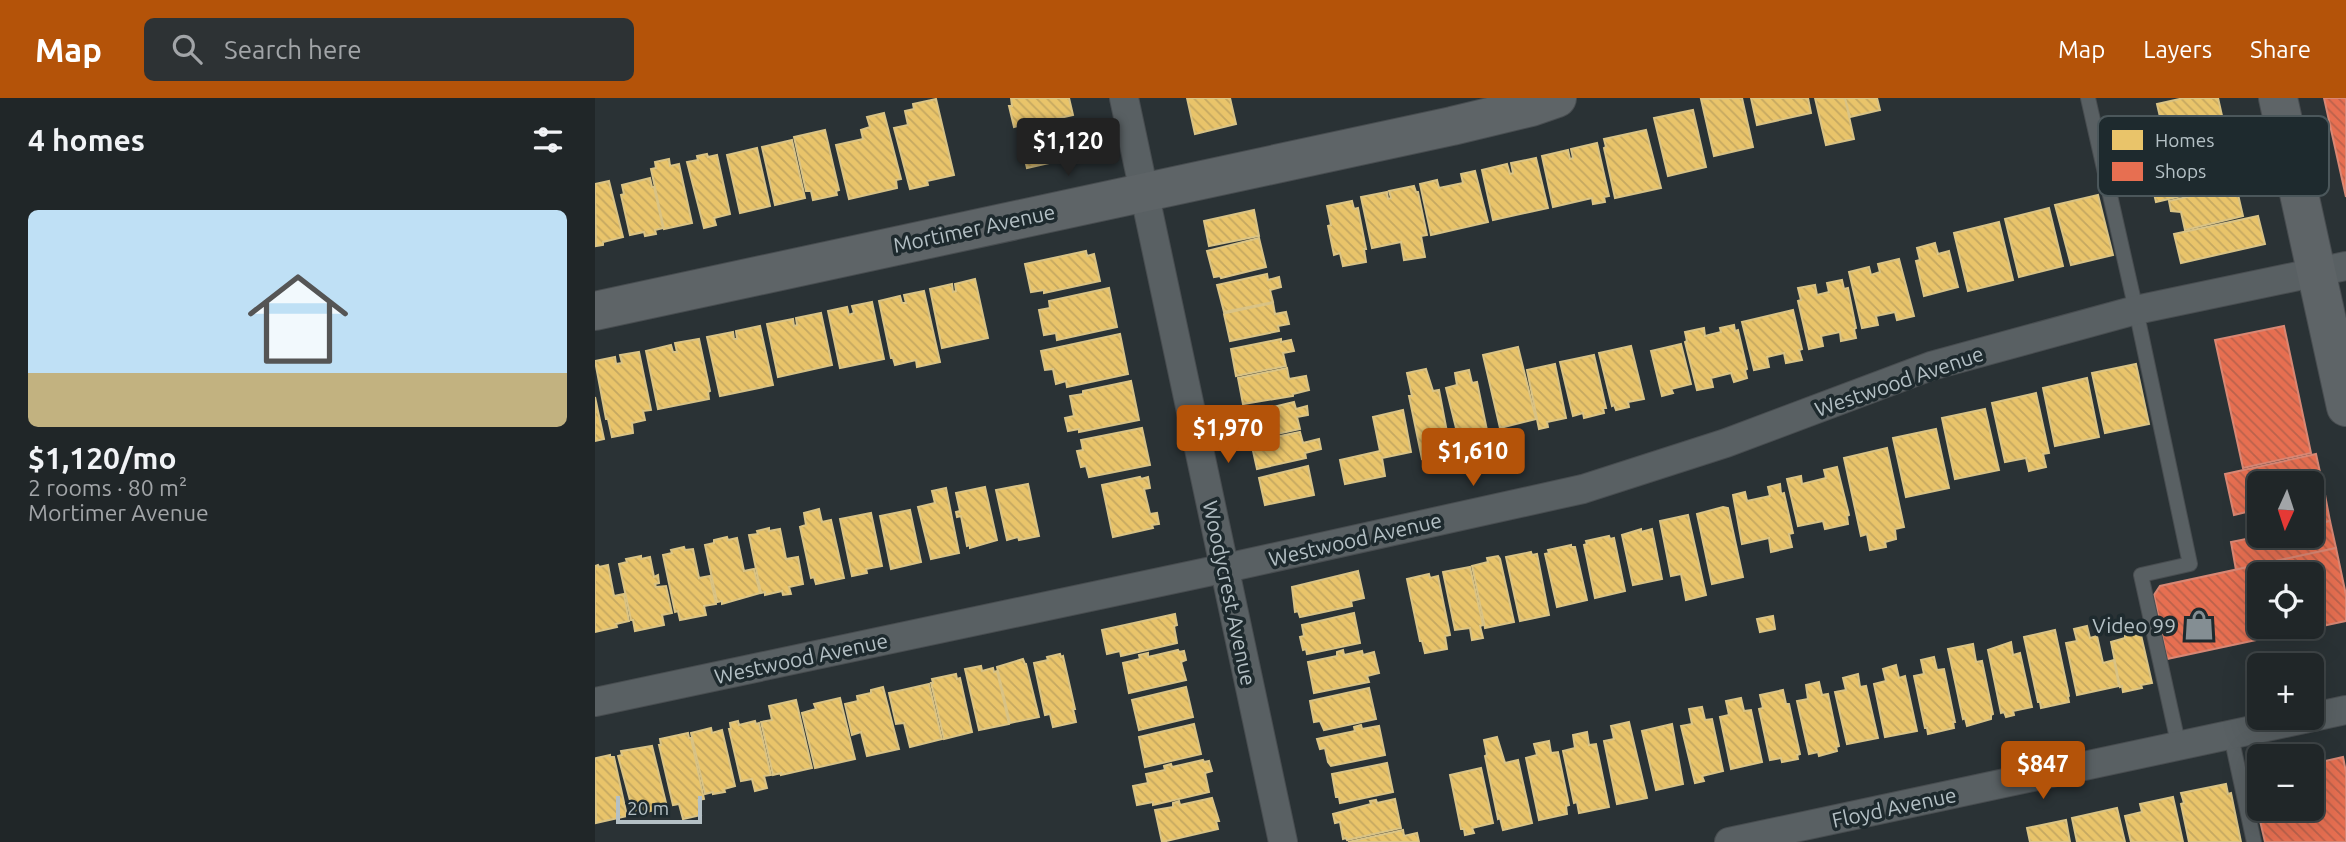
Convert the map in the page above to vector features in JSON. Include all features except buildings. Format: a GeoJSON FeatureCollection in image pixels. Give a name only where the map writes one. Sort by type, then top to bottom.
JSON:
{"type":"FeatureCollection","features":[{"type":"Feature","properties":{"kind":"street","name":"Woodycrest Avenue"},"geometry":{"type":"LineString","coordinates":[[1124,98],[1283,842]]}},
{"type":"Feature","properties":{"kind":"street","name":"Mortimer Avenue"},"geometry":{"type":"LineString","coordinates":[[595,310],[1452,126],[1557,98]]}},
{"type":"Feature","properties":{"kind":"street"},"geometry":{"type":"LineString","coordinates":[[2278,98],[2284,116]]}},
{"type":"Feature","properties":{"kind":"street"},"geometry":{"type":"LineString","coordinates":[[2308,196],[2331,269],[2346,407]]}},
{"type":"Feature","properties":{"kind":"street","name":"Westwood Avenue"},"geometry":{"type":"LineString","coordinates":[[595,702],[1583,489],[1726,443],[1931,366],[2136,310],[2331,269]]}},
{"type":"Feature","properties":{"kind":"street","name":"Floyd Avenue"},"geometry":{"type":"LineString","coordinates":[[1729,842],[2346,710]]}},
{"type":"Feature","properties":{"kind":"lane"},"geometry":{"type":"LineString","coordinates":[[2088,98],[2098,142]]}},
{"type":"Feature","properties":{"kind":"lane"},"geometry":{"type":"LineString","coordinates":[[2110,196],[2190,564],[2141,575],[2179,747]]}},
{"type":"Feature","properties":{"kind":"lane"},"geometry":{"type":"LineString","coordinates":[[2231,736],[2254,842]]}},
{"type":"Feature","properties":{"kind":"place","name":"Video 99"},"geometry":{"type":"Point","coordinates":[2199,625]}}]}
